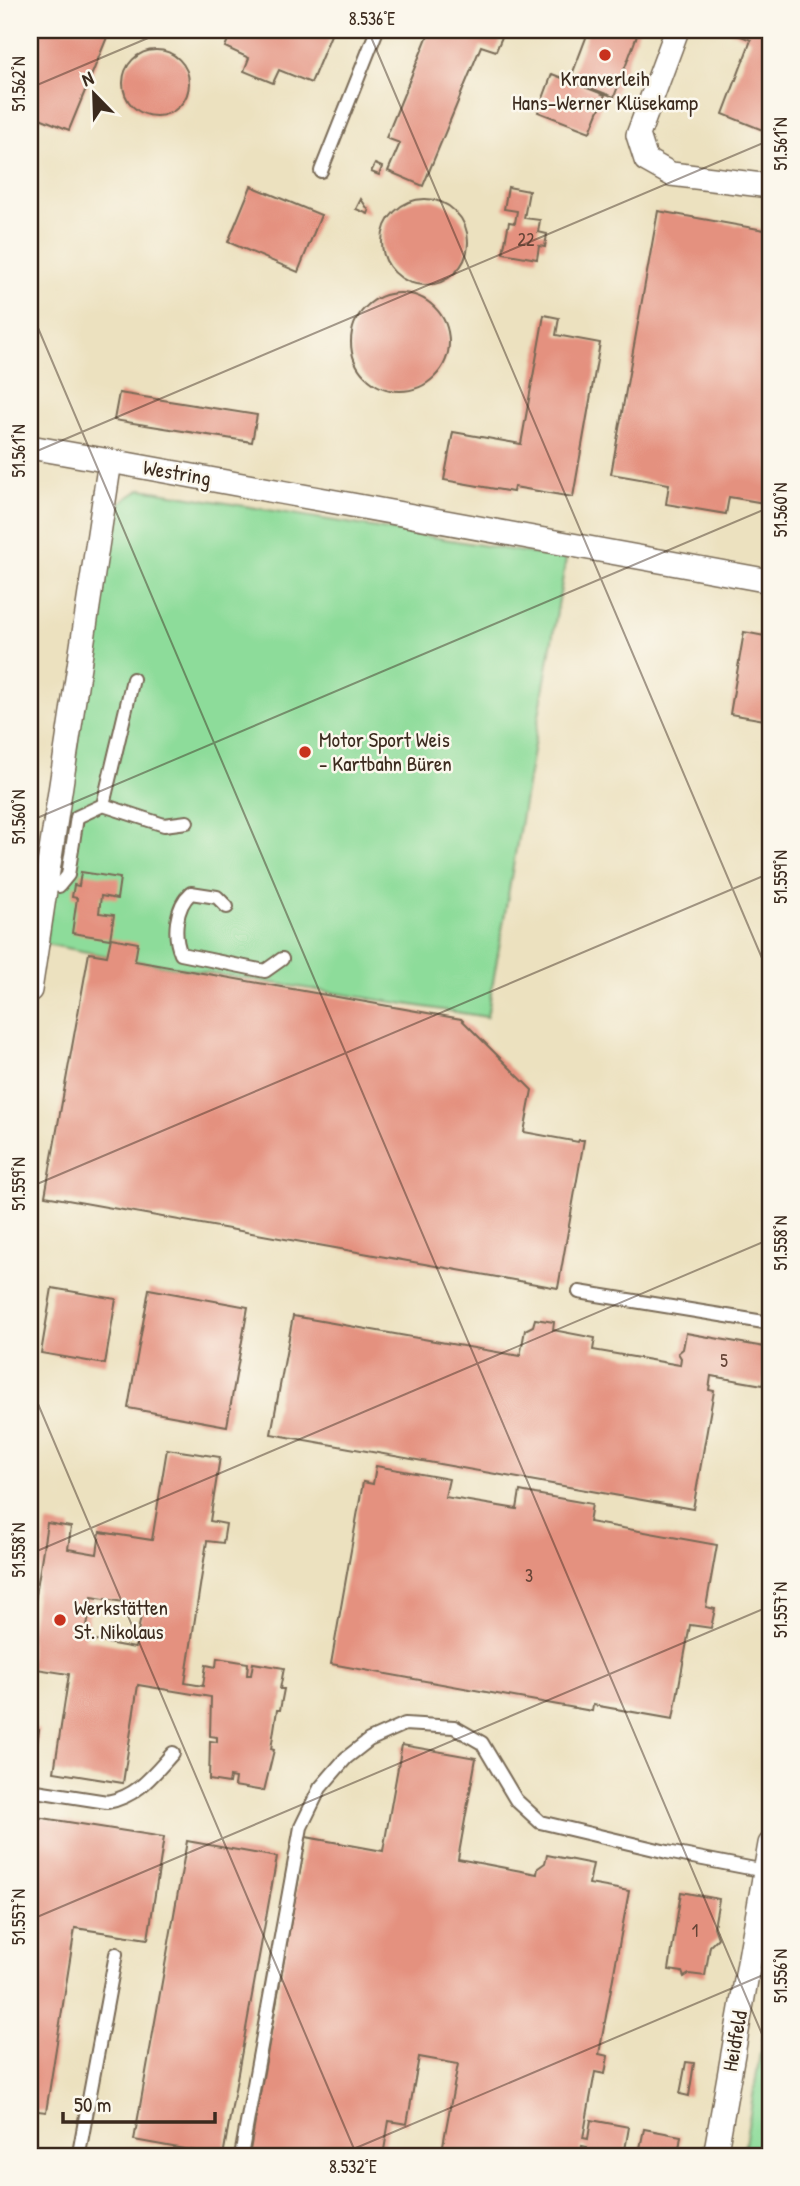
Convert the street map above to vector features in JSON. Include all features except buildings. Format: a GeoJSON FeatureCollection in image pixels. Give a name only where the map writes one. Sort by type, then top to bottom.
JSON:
{"type":"FeatureCollection","features":[{"type":"Feature","properties":{"kind":"street"},"geometry":{"type":"LineString","coordinates":[[677,30],[638,135],[646,160],[671,174],[770,186]]}},
{"type":"Feature","properties":{"kind":"street","name":"Westring"},"geometry":{"type":"LineString","coordinates":[[30,447],[770,581]]}},
{"type":"Feature","properties":{"kind":"street"},"geometry":{"type":"LineString","coordinates":[[30,990],[110,461]]}},
{"type":"Feature","properties":{"kind":"street","name":"Heidfeld"},"geometry":{"type":"LineString","coordinates":[[715,2156],[770,1844]]}},
{"type":"Feature","properties":{"kind":"lane"},"geometry":{"type":"LineString","coordinates":[[321,171],[377,30]]}},
{"type":"Feature","properties":{"kind":"lane"},"geometry":{"type":"LineString","coordinates":[[103,806],[133,679]]}},
{"type":"Feature","properties":{"kind":"lane"},"geometry":{"type":"LineString","coordinates":[[46,883],[60,886],[68,875],[76,817],[103,806],[164,825],[187,822]]}},
{"type":"Feature","properties":{"kind":"lane"},"geometry":{"type":"LineString","coordinates":[[227,907],[216,897],[191,893],[183,900],[175,940],[181,954],[265,971],[282,959]]}},
{"type":"Feature","properties":{"kind":"lane"},"geometry":{"type":"LineString","coordinates":[[579,1292],[770,1323]]}},
{"type":"Feature","properties":{"kind":"lane"},"geometry":{"type":"LineString","coordinates":[[240,2156],[301,1826],[320,1788],[346,1758],[369,1740],[405,1724],[454,1727],[482,1742],[516,1800],[540,1822],[667,1852],[765,1871]]}},
{"type":"Feature","properties":{"kind":"lane"},"geometry":{"type":"LineString","coordinates":[[30,1790],[107,1802],[118,1801],[139,1789],[173,1753]]}},
{"type":"Feature","properties":{"kind":"lane"},"geometry":{"type":"LineString","coordinates":[[82,2155],[116,1954]]}},
{"type":"Feature","properties":{"kind":"green space","name":"Motor Sport Weis - Kartbahn Büren"},"geometry":{"type":"Polygon","coordinates":[[[141,489],[566,559],[487,1017],[135,961],[45,944],[115,506],[141,489]]]}},
{"type":"Feature","properties":{"kind":"green space"},"geometry":{"type":"Polygon","coordinates":[[[770,1994],[770,2156],[743,2156],[770,1994]]]}},
{"type":"Feature","properties":{"kind":"place","name":"Kranverleih Hans-Werner Klüsekamp"},"geometry":{"type":"Point","coordinates":[605,55]}},
{"type":"Feature","properties":{"kind":"place","name":"Motor Sport Weis - Kartbahn Büren"},"geometry":{"type":"Point","coordinates":[305,752]}},
{"type":"Feature","properties":{"kind":"place","name":"Werkstätten St. Nikolaus"},"geometry":{"type":"Point","coordinates":[60,1620]}}]}
